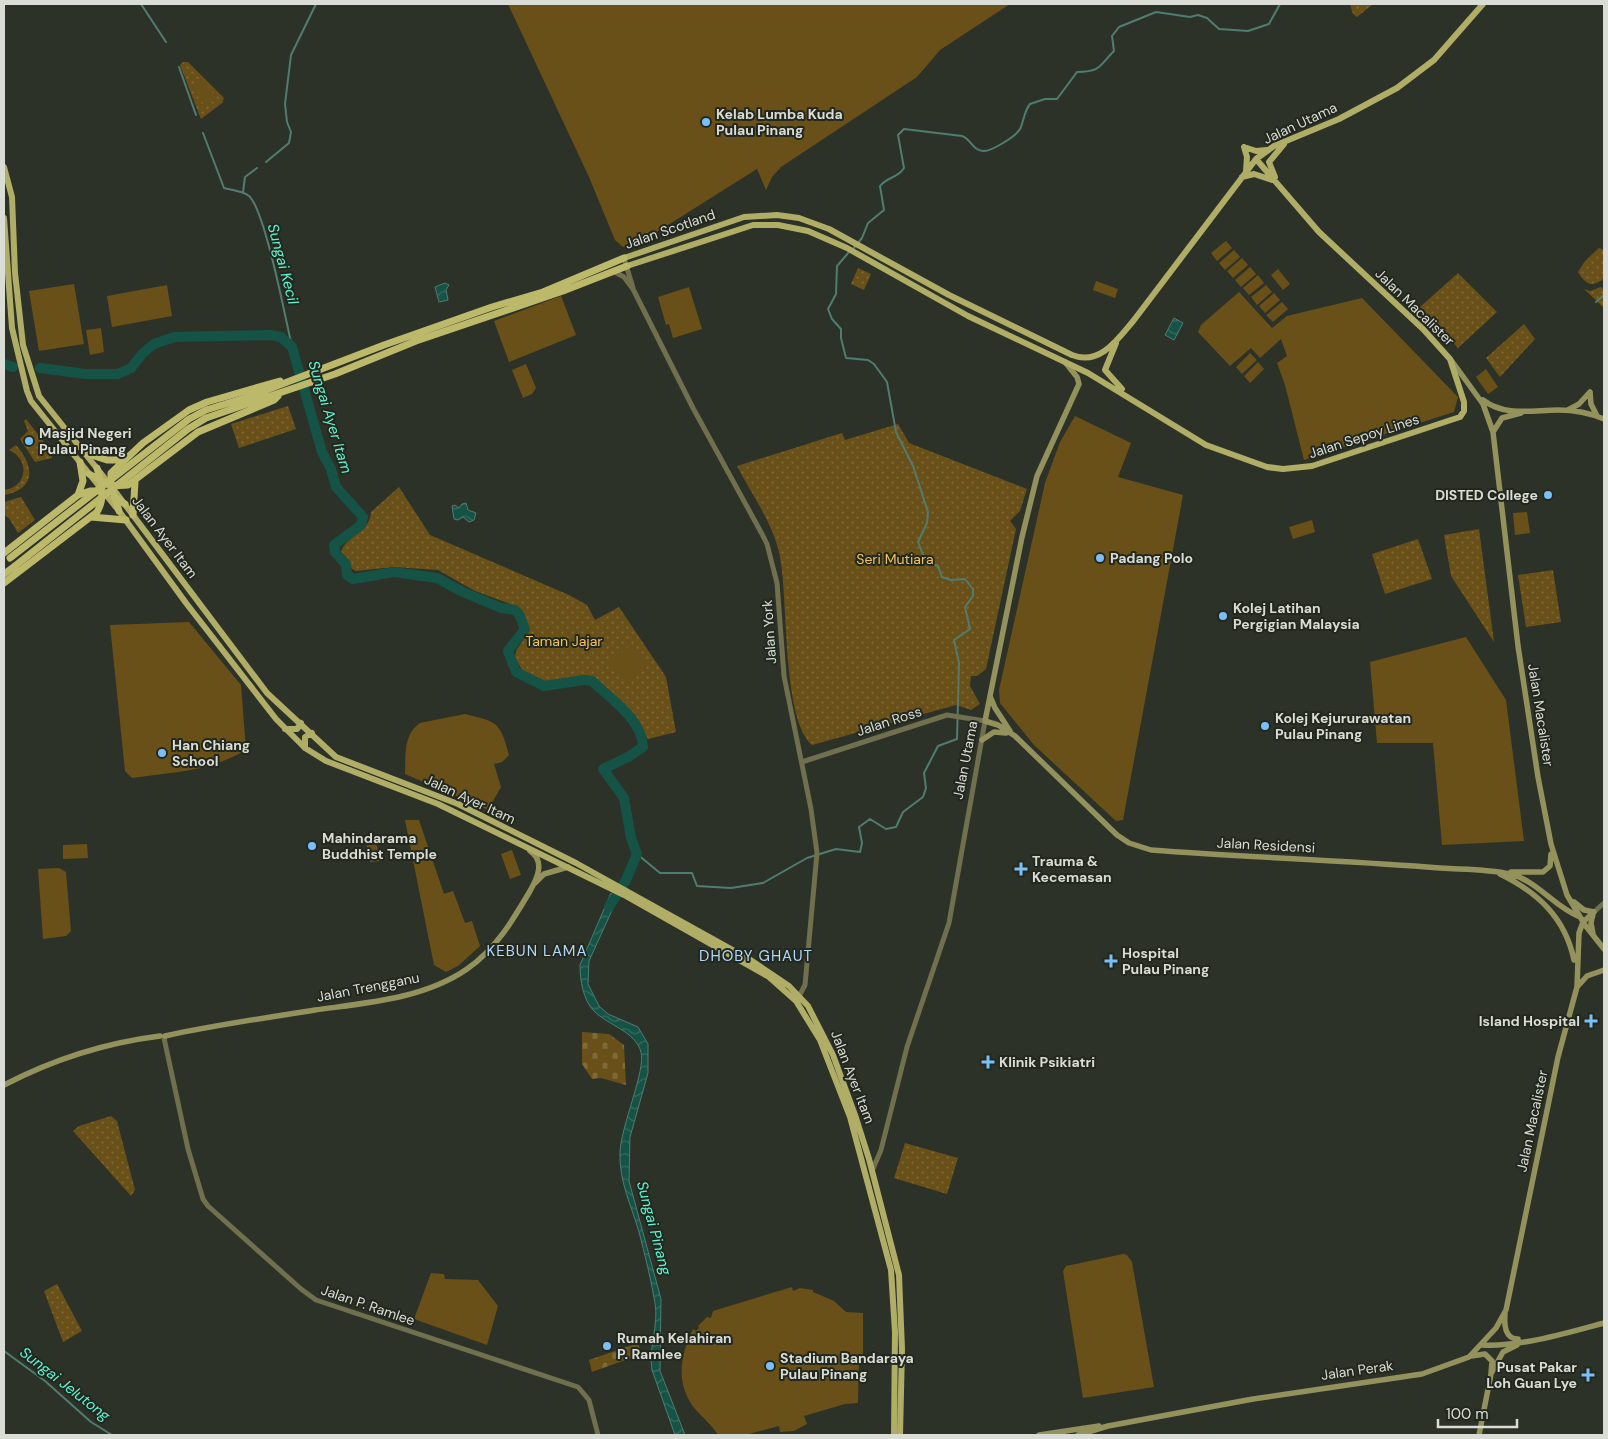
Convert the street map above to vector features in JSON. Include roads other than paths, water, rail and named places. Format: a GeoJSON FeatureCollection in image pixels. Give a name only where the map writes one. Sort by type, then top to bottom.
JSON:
{"type":"FeatureCollection","features":[{"type":"Feature","properties":{"kind":"highway","name":"Jalan Scotland"},"geometry":{"type":"LineString","coordinates":[[249,400],[278,395],[416,342],[526,305],[612,271],[625,262]]}},
{"type":"Feature","properties":{"kind":"highway","name":"Jalan Scotland"},"geometry":{"type":"LineString","coordinates":[[249,400],[308,373],[625,262]]}},
{"type":"Feature","properties":{"kind":"highway"},"geometry":{"type":"LineString","coordinates":[[119,511],[111,486],[111,473],[127,457],[174,419],[197,406],[298,377]]}},
{"type":"Feature","properties":{"kind":"highway"},"geometry":{"type":"LineString","coordinates":[[89,474],[111,486],[122,487],[135,482],[194,434],[274,400],[278,395]]}},
{"type":"Feature","properties":{"kind":"highway"},"geometry":{"type":"LineString","coordinates":[[4,563],[189,419],[206,410],[249,400]]}},
{"type":"Feature","properties":{"kind":"highway"},"geometry":{"type":"LineString","coordinates":[[4,574],[188,429],[206,418],[249,400]]}},
{"type":"Feature","properties":{"kind":"highway"},"geometry":{"type":"LineString","coordinates":[[85,453],[107,460],[127,457]]}},
{"type":"Feature","properties":{"kind":"highway"},"geometry":{"type":"LineString","coordinates":[[127,457],[129,472],[135,475],[144,474]]}},
{"type":"Feature","properties":{"kind":"highway"},"geometry":{"type":"LineString","coordinates":[[75,497],[84,481],[80,462]]}},
{"type":"Feature","properties":{"kind":"highway"},"geometry":{"type":"LineString","coordinates":[[4,583],[100,507],[103,491],[97,468]]}},
{"type":"Feature","properties":{"kind":"highway"},"geometry":{"type":"LineString","coordinates":[[133,516],[132,500],[135,482]]}},
{"type":"Feature","properties":{"kind":"highway"},"geometry":{"type":"LineString","coordinates":[[4,553],[75,497],[90,491],[103,491],[125,504]]}},
{"type":"Feature","properties":{"kind":"highway"},"geometry":{"type":"LineString","coordinates":[[75,497],[84,498],[91,503],[91,513],[88,518]]}},
{"type":"Feature","properties":{"kind":"highway"},"geometry":{"type":"LineString","coordinates":[[88,518],[126,520]]}},
{"type":"Feature","properties":{"kind":"main road","name":"Jalan Utama"},"geometry":{"type":"LineString","coordinates":[[1092,357],[1104,351],[1117,339],[1256,159],[1268,150],[1366,106],[1418,74],[1434,60],[1483,4]]}},
{"type":"Feature","properties":{"kind":"main road"},"geometry":{"type":"LineString","coordinates":[[1281,189],[1270,169],[1270,162],[1285,143]]}},
{"type":"Feature","properties":{"kind":"main road"},"geometry":{"type":"LineString","coordinates":[[1268,150],[1256,151],[1244,147],[1247,162],[1243,175],[1254,174],[1273,180]]}},
{"type":"Feature","properties":{"kind":"main road","name":"Jalan Macalister"},"geometry":{"type":"LineString","coordinates":[[1256,159],[1319,232],[1423,329],[1450,359],[1487,411],[1493,432],[1518,646],[1538,777],[1551,844],[1560,876],[1581,920],[1577,942],[1577,987],[1558,1057],[1506,1310],[1496,1328],[1482,1345]]}},
{"type":"Feature","properties":{"kind":"main road","name":"Jalan Ayer Itam"},"geometry":{"type":"LineString","coordinates":[[4,166],[12,197],[14,273],[23,345],[33,382],[51,413],[125,504],[267,693],[301,722],[331,753],[341,759],[458,804],[626,893],[769,977],[798,999],[820,1027],[833,1055],[872,1171],[900,1284],[900,1435]]}},
{"type":"Feature","properties":{"kind":"main road","name":"Jalan Scotland"},"geometry":{"type":"LineString","coordinates":[[625,262],[725,223],[757,215],[799,218],[820,225],[862,246],[950,294],[1064,351],[1079,358],[1092,357]]}},
{"type":"Feature","properties":{"kind":"main road","name":"Jalan Ayer Itam"},"geometry":{"type":"LineString","coordinates":[[4,218],[10,316],[27,391],[39,413],[119,511],[186,603],[284,728],[305,748],[341,768],[438,804],[522,846],[608,884]]}},
{"type":"Feature","properties":{"kind":"main road","name":"Jalan Scotland"},"geometry":{"type":"LineString","coordinates":[[625,262],[745,227],[758,225],[793,226],[848,248],[944,303],[1088,372]]}},
{"type":"Feature","properties":{"kind":"main road"},"geometry":{"type":"LineString","coordinates":[[1117,339],[1105,370],[1130,397]]}},
{"type":"Feature","properties":{"kind":"main road","name":"Jalan Sepoy Lines"},"geometry":{"type":"LineString","coordinates":[[1088,372],[1198,440],[1221,452],[1267,467],[1306,468],[1369,449],[1460,417],[1464,411],[1464,402],[1450,359]]}},
{"type":"Feature","properties":{"kind":"main road","name":"Jalan Utama"},"geometry":{"type":"LineString","coordinates":[[985,721],[1022,537],[1037,476],[1079,384],[1078,377],[1064,361]]}},
{"type":"Feature","properties":{"kind":"main road"},"geometry":{"type":"LineString","coordinates":[[1568,410],[1579,404],[1590,392],[1591,404],[1597,416]]}},
{"type":"Feature","properties":{"kind":"main road"},"geometry":{"type":"LineString","coordinates":[[1476,393],[1495,408],[1523,412],[1568,410],[1604,419]]}},
{"type":"Feature","properties":{"kind":"main road"},"geometry":{"type":"LineString","coordinates":[[1493,432],[1502,418],[1523,412]]}},
{"type":"Feature","properties":{"kind":"main road"},"geometry":{"type":"LineString","coordinates":[[990,694],[1001,720],[1014,736]]}},
{"type":"Feature","properties":{"kind":"main road","name":"Jalan Residensi"},"geometry":{"type":"LineString","coordinates":[[985,721],[998,725],[1014,736],[1117,835],[1129,844],[1151,850],[1493,871],[1510,874],[1527,882],[1566,912],[1581,920]]}},
{"type":"Feature","properties":{"kind":"main road"},"geometry":{"type":"LineString","coordinates":[[284,728],[297,729],[301,722]]}},
{"type":"Feature","properties":{"kind":"main road"},"geometry":{"type":"LineString","coordinates":[[982,740],[989,734],[1001,730],[1014,736]]}},
{"type":"Feature","properties":{"kind":"main road"},"geometry":{"type":"LineString","coordinates":[[305,748],[304,737],[312,733]]}},
{"type":"Feature","properties":{"kind":"main road"},"geometry":{"type":"LineString","coordinates":[[1493,871],[1543,872],[1550,866],[1551,844]]}},
{"type":"Feature","properties":{"kind":"main road","name":"Jalan Trengganu"},"geometry":{"type":"LineString","coordinates":[[4,1085],[38,1068],[94,1048],[377,1000],[437,985],[467,969],[494,945],[512,922],[532,887],[540,863],[536,854],[522,846]]}},
{"type":"Feature","properties":{"kind":"main road","name":"Jalan Trengganu"},"geometry":{"type":"LineString","coordinates":[[532,887],[544,874],[569,867]]}},
{"type":"Feature","properties":{"kind":"main road"},"geometry":{"type":"LineString","coordinates":[[1493,871],[1526,887],[1549,910],[1567,936],[1578,977]]}},
{"type":"Feature","properties":{"kind":"main road"},"geometry":{"type":"LineString","coordinates":[[1569,897],[1584,910],[1594,912]]}},
{"type":"Feature","properties":{"kind":"main road"},"geometry":{"type":"LineString","coordinates":[[1594,912],[1581,920],[1604,949]]}},
{"type":"Feature","properties":{"kind":"main road"},"geometry":{"type":"LineString","coordinates":[[1594,912],[1591,927],[1595,939]]}},
{"type":"Feature","properties":{"kind":"main road"},"geometry":{"type":"LineString","coordinates":[[1577,987],[1587,976],[1604,970]]}},
{"type":"Feature","properties":{"kind":"main road","name":"Jalan Ayer Itam"},"geometry":{"type":"LineString","coordinates":[[798,999],[820,1040],[850,1117],[891,1270],[894,1285],[894,1435]]}},
{"type":"Feature","properties":{"kind":"main road"},"geometry":{"type":"LineString","coordinates":[[1506,1310],[1506,1332],[1515,1340],[1553,1334]]}},
{"type":"Feature","properties":{"kind":"main road"},"geometry":{"type":"LineString","coordinates":[[1482,1345],[1500,1345],[1528,1340],[1604,1323]]}},
{"type":"Feature","properties":{"kind":"main road"},"geometry":{"type":"LineString","coordinates":[[1491,1374],[1503,1352],[1528,1340]]}},
{"type":"Feature","properties":{"kind":"main road","name":"Jalan Perak"},"geometry":{"type":"LineString","coordinates":[[1039,1435],[1108,1426],[1253,1399],[1422,1374],[1469,1357],[1482,1345]]}},
{"type":"Feature","properties":{"kind":"main road"},"geometry":{"type":"LineString","coordinates":[[1469,1357],[1488,1355],[1492,1361],[1479,1435]]}},
{"type":"Feature","properties":{"kind":"main road","name":"Jalan Perak"},"geometry":{"type":"LineString","coordinates":[[1078,1435],[1108,1426]]}},
{"type":"Feature","properties":{"kind":"street","name":"Jalan York"},"geometry":{"type":"LineString","coordinates":[[625,262],[632,288]]}},
{"type":"Feature","properties":{"kind":"street","name":"Jalan York"},"geometry":{"type":"LineString","coordinates":[[612,271],[624,277],[632,288],[693,408],[767,544],[777,583],[784,676],[811,809],[817,853],[805,985],[798,999]]}},
{"type":"Feature","properties":{"kind":"street","name":"Jalan Ross"},"geometry":{"type":"LineString","coordinates":[[802,762],[927,721],[956,715],[985,721]]}},
{"type":"Feature","properties":{"kind":"street","name":"Jalan Utama"},"geometry":{"type":"LineString","coordinates":[[872,1171],[881,1150],[907,1047],[950,923],[985,721]]}},
{"type":"Feature","properties":{"kind":"street"},"geometry":{"type":"LineString","coordinates":[[1594,912],[1604,903]]}},
{"type":"Feature","properties":{"kind":"street","name":"Jalan P. Ramlee"},"geometry":{"type":"LineString","coordinates":[[163,1037],[188,1149],[202,1199],[208,1206],[316,1300],[578,1387],[589,1400],[598,1435]]}},
{"type":"Feature","properties":{"kind":"water"},"geometry":{"type":"Polygon","coordinates":[[[445,283],[449,285],[446,290],[448,300],[439,302],[435,287],[445,283]]]}},
{"type":"Feature","properties":{"kind":"water"},"geometry":{"type":"Polygon","coordinates":[[[1174,318],[1183,323],[1174,340],[1165,335],[1174,318]]]}},
{"type":"Feature","properties":{"kind":"water"},"geometry":{"type":"Polygon","coordinates":[[[466,503],[468,510],[476,513],[474,520],[469,522],[463,517],[458,520],[454,519],[452,506],[455,505],[459,508],[462,504],[466,503]]]}},
{"type":"Feature","properties":{"kind":"water"},"geometry":{"type":"Polygon","coordinates":[[[611,893],[618,897],[589,961],[588,984],[599,1006],[608,1014],[638,1027],[648,1044],[648,1073],[630,1137],[629,1181],[661,1299],[660,1371],[685,1435],[675,1435],[652,1370],[651,1353],[656,1320],[655,1303],[639,1232],[621,1173],[621,1141],[640,1072],[641,1052],[633,1039],[600,1016],[590,1006],[583,990],[581,977],[580,965],[611,893]]]}},
{"type":"Feature","properties":{"kind":"waterway","name":"Sungai Kecil"},"geometry":{"type":"LineString","coordinates":[[141,4],[166,42]]}},
{"type":"Feature","properties":{"kind":"waterway","name":"Sungai Kecil"},"geometry":{"type":"LineString","coordinates":[[266,162],[289,143],[291,132],[287,122],[285,104],[291,55],[316,4]]}},
{"type":"Feature","properties":{"kind":"waterway"},"geometry":{"type":"LineString","coordinates":[[853,249],[862,238],[868,223],[884,210],[880,186],[899,174],[904,168],[898,135],[904,129],[962,136],[968,139],[976,149],[987,151],[1003,143],[1018,132],[1030,104],[1045,99],[1057,99],[1077,72],[1091,71],[1099,67],[1114,51],[1112,36],[1119,27],[1156,12],[1190,17],[1198,15],[1207,18],[1219,29],[1248,31],[1269,24],[1280,4]]}},
{"type":"Feature","properties":{"kind":"waterway"},"geometry":{"type":"LineString","coordinates":[[1291,4],[1301,4]]}},
{"type":"Feature","properties":{"kind":"waterway","name":"Sungai Kecil"},"geometry":{"type":"LineString","coordinates":[[179,67],[196,115]]}},
{"type":"Feature","properties":{"kind":"waterway","name":"Sungai Kecil"},"geometry":{"type":"LineString","coordinates":[[203,133],[224,188],[246,194],[255,205],[268,243],[292,347]]}},
{"type":"Feature","properties":{"kind":"waterway","name":"Sungai Kecil"},"geometry":{"type":"LineString","coordinates":[[243,192],[245,177],[257,168]]}},
{"type":"Feature","properties":{"kind":"waterway"},"geometry":{"type":"LineString","coordinates":[[637,854],[660,873],[692,873],[697,886],[731,888],[763,883],[807,858],[836,849],[860,852],[862,843],[859,827],[870,819],[886,829],[896,827],[903,812],[923,797],[926,788],[924,773],[938,746],[957,739],[959,663],[954,640],[970,629],[965,607],[973,596],[973,589],[965,579],[951,580],[942,577],[938,566],[925,560],[918,542],[927,523],[928,512],[913,466],[896,432],[887,382],[874,364],[868,360],[846,358],[841,338],[841,329],[832,319],[828,309],[836,294],[837,266],[849,252]]}},
{"type":"Feature","properties":{"kind":"waterway"},"geometry":{"type":"LineString","coordinates":[[1596,302],[1604,295]]}},
{"type":"Feature","properties":{"kind":"waterway","name":"Sungai Ayer Itam"},"geometry":{"type":"LineString","coordinates":[[40,368],[86,374],[118,374],[131,368],[143,353],[154,344],[174,337],[271,335],[281,337],[292,347],[322,452],[331,469],[336,487],[363,517],[361,525],[334,545],[335,552],[346,564],[347,575],[353,579],[394,572],[437,578],[463,592],[501,608],[515,610],[519,614],[525,629],[508,651],[516,672],[544,686],[584,680],[592,681],[624,710],[637,727],[643,747],[628,757],[603,769],[624,798],[631,838],[637,854],[626,880],[609,907]]}},
{"type":"Feature","properties":{"kind":"waterway","name":"Sungai Ayer Itam"},"geometry":{"type":"LineString","coordinates":[[4,364],[13,367]]}},
{"type":"Feature","properties":{"kind":"waterway","name":"Sungai Jelutong"},"geometry":{"type":"LineString","coordinates":[[4,1351],[45,1381],[91,1422],[112,1435]]}},
{"type":"Feature","properties":{"kind":"waterway","name":"Sungai Jelutong"},"geometry":{"type":"LineString","coordinates":[[410,1435],[443,1435]]}},
{"type":"Feature","properties":{"kind":"place","name":"Kelab Lumba Kuda Pulau Pinang"},"geometry":{"type":"Point","coordinates":[706,122]}},
{"type":"Feature","properties":{"kind":"place","name":"Masjid Negeri Pulau Pinang"},"geometry":{"type":"Point","coordinates":[29,441]}},
{"type":"Feature","properties":{"kind":"place","name":"DISTED College"},"geometry":{"type":"Point","coordinates":[1548,495]}},
{"type":"Feature","properties":{"kind":"place","name":"Padang Polo"},"geometry":{"type":"Point","coordinates":[1100,558]}},
{"type":"Feature","properties":{"kind":"place","name":"Kolej Latihan Pergigian Malaysia"},"geometry":{"type":"Point","coordinates":[1223,616]}},
{"type":"Feature","properties":{"kind":"place","name":"Kolej Kejururawatan Pulau Pinang"},"geometry":{"type":"Point","coordinates":[1265,726]}},
{"type":"Feature","properties":{"kind":"place","name":"Han Chiang School"},"geometry":{"type":"Point","coordinates":[162,753]}},
{"type":"Feature","properties":{"kind":"place","name":"Mahindarama Buddhist Temple"},"geometry":{"type":"Point","coordinates":[312,846]}},
{"type":"Feature","properties":{"kind":"place","name":"Trauma & Kecemasan"},"geometry":{"type":"Point","coordinates":[1021,869]}},
{"type":"Feature","properties":{"kind":"place","name":"Hospital Pulau Pinang"},"geometry":{"type":"Point","coordinates":[1111,961]}},
{"type":"Feature","properties":{"kind":"place","name":"Island Hospital"},"geometry":{"type":"Point","coordinates":[1591,1021]}},
{"type":"Feature","properties":{"kind":"place","name":"Klinik Psikiatri"},"geometry":{"type":"Point","coordinates":[988,1062]}},
{"type":"Feature","properties":{"kind":"place","name":"Rumah Kelahiran P. Ramlee"},"geometry":{"type":"Point","coordinates":[607,1346]}},
{"type":"Feature","properties":{"kind":"place","name":"Stadium Bandaraya Pulau Pinang"},"geometry":{"type":"Point","coordinates":[770,1366]}},
{"type":"Feature","properties":{"kind":"place","name":"Pusat Pakar Loh Guan Lye"},"geometry":{"type":"Point","coordinates":[1588,1375]}},
{"type":"Feature","properties":{"kind":"district","name":"KEBUN LAMA"},"geometry":{"type":"Point","coordinates":[537,951]}},
{"type":"Feature","properties":{"kind":"district","name":"DHOBY GHAUT"},"geometry":{"type":"Point","coordinates":[756,956]}},
{"type":"Feature","properties":{"kind":"park label","name":"Seri Mutiara"},"geometry":{"type":"Point","coordinates":[895,559]}},
{"type":"Feature","properties":{"kind":"park label","name":"Taman Jajar"},"geometry":{"type":"Point","coordinates":[564,641]}},
{"type":"Feature","properties":{"kind":"water label","name":"Sungai Pinang"},"geometry":{"type":"Point","coordinates":[654,1228]}}]}
